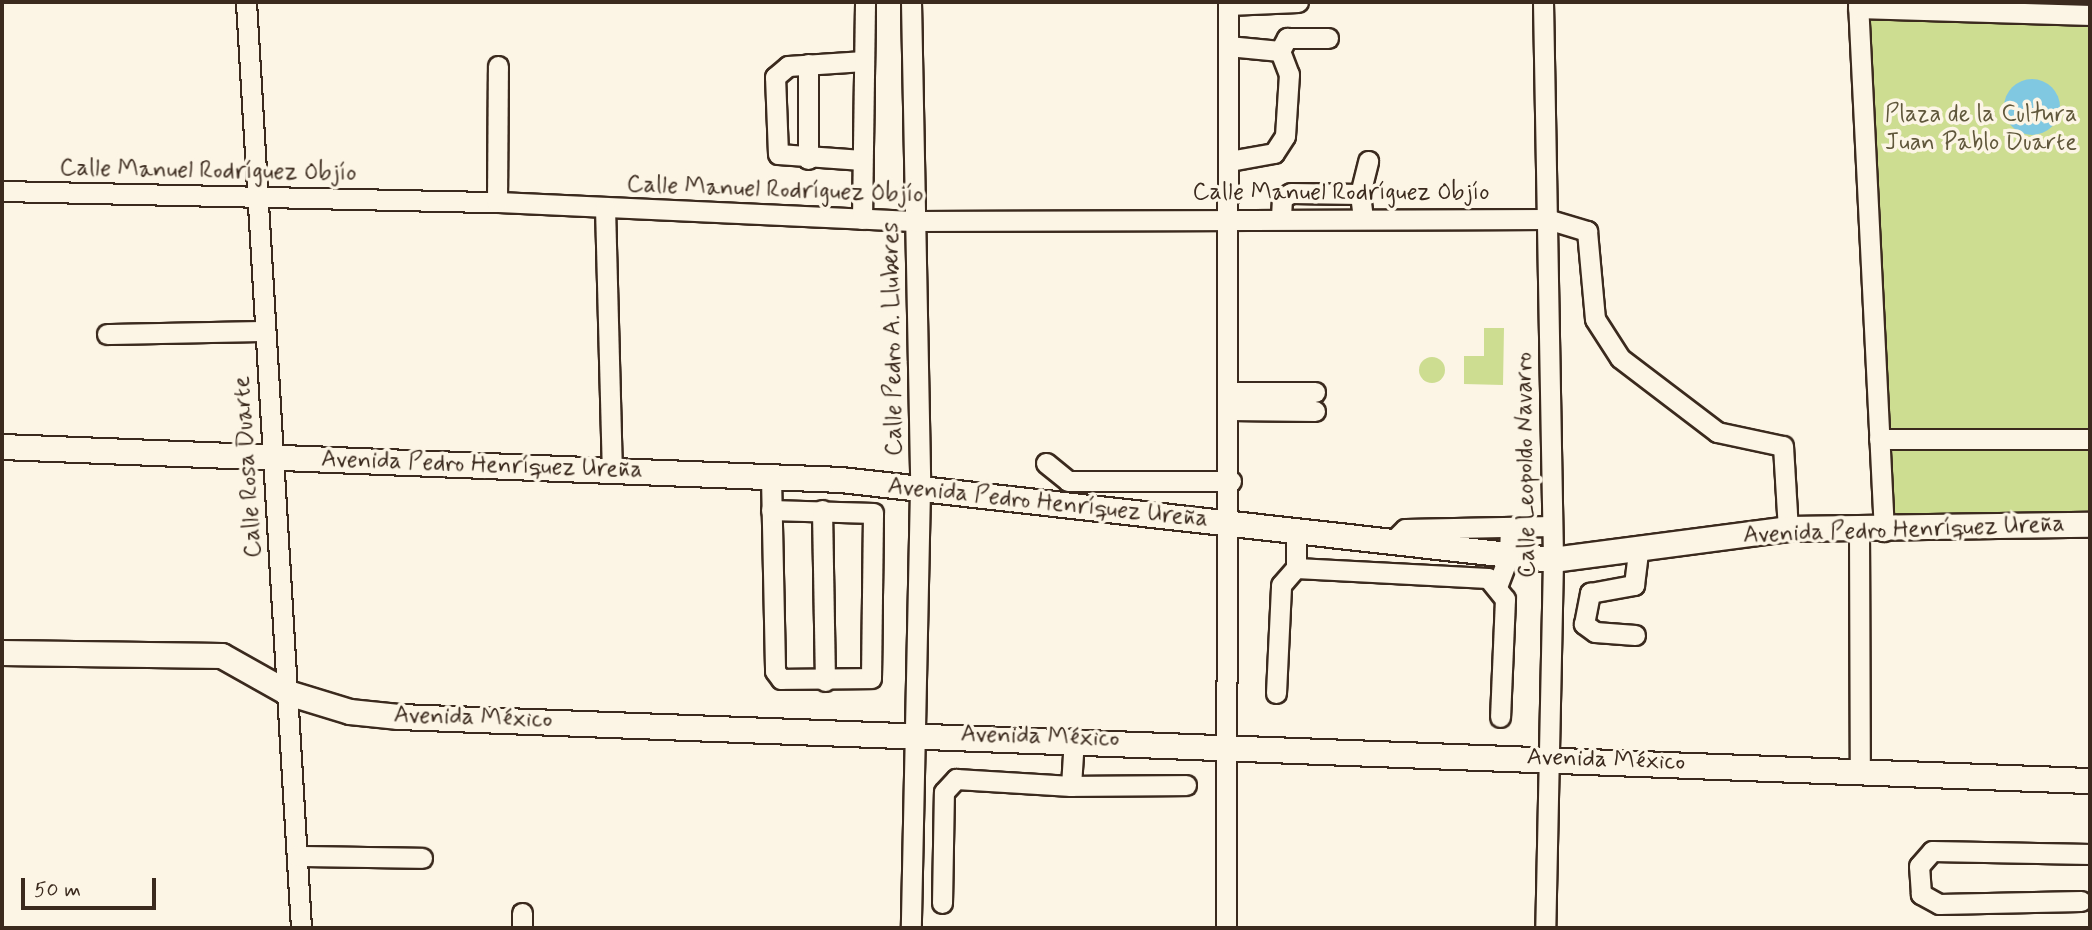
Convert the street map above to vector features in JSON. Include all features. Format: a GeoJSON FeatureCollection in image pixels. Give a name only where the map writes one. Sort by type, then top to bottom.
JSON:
{"type":"FeatureCollection","features":[{"type":"Feature","properties":{"kind":"main road","name":"Avenida Pedro Henríquez Ureña"},"geometry":{"type":"LineString","coordinates":[[2,447],[771,477],[920,489],[1553,560],[1788,529],[1884,531],[2090,525]]}},
{"type":"Feature","properties":{"kind":"main road","name":"Avenida México"},"geometry":{"type":"LineString","coordinates":[[2,653],[222,656],[288,693],[350,712],[399,717],[911,731],[2090,781]]}},
{"type":"Feature","properties":{"kind":"street","name":"Calle Rosa Duarte"},"geometry":{"type":"LineString","coordinates":[[246,2],[301,928]]}},
{"type":"Feature","properties":{"kind":"street"},"geometry":{"type":"LineString","coordinates":[[862,219],[865,2]]}},
{"type":"Feature","properties":{"kind":"street","name":"Calle Pedro A. Lluberes"},"geometry":{"type":"LineString","coordinates":[[911,2],[920,489],[911,731],[911,928]]}},
{"type":"Feature","properties":{"kind":"street"},"geometry":{"type":"LineString","coordinates":[[1226,928],[1226,744],[1231,523],[1228,3],[1298,2]]}},
{"type":"Feature","properties":{"kind":"street","name":"Calle Leopoldo Navarro"},"geometry":{"type":"LineString","coordinates":[[1543,2],[1553,560],[1545,758],[1545,928]]}},
{"type":"Feature","properties":{"kind":"street"},"geometry":{"type":"LineString","coordinates":[[1884,531],[1858,5],[2090,15]]}},
{"type":"Feature","properties":{"kind":"street"},"geometry":{"type":"LineString","coordinates":[[1228,161],[1274,153],[1285,136],[1289,74],[1280,51],[1287,38],[1328,38]]}},
{"type":"Feature","properties":{"kind":"street"},"geometry":{"type":"LineString","coordinates":[[1228,46],[1280,51]]}},
{"type":"Feature","properties":{"kind":"street"},"geometry":{"type":"LineString","coordinates":[[862,160],[786,158],[775,146],[775,77],[781,68],[864,61]]}},
{"type":"Feature","properties":{"kind":"street"},"geometry":{"type":"LineString","coordinates":[[808,64],[808,159]]}},
{"type":"Feature","properties":{"kind":"street"},"geometry":{"type":"LineString","coordinates":[[497,202],[498,66]]}},
{"type":"Feature","properties":{"kind":"street"},"geometry":{"type":"LineString","coordinates":[[1363,218],[1360,194],[1368,161]]}},
{"type":"Feature","properties":{"kind":"street","name":"Calle Manuel Rodríguez Objío"},"geometry":{"type":"LineString","coordinates":[[2,191],[497,202],[915,221],[1229,217],[1547,219],[1587,231],[1595,319],[1620,358],[1696,410],[1717,432],[1783,446],[1788,529]]}},
{"type":"Feature","properties":{"kind":"street"},"geometry":{"type":"LineString","coordinates":[[1281,218],[1282,198],[1291,193],[1360,194]]}},
{"type":"Feature","properties":{"kind":"street"},"geometry":{"type":"LineString","coordinates":[[605,207],[612,470]]}},
{"type":"Feature","properties":{"kind":"street"},"geometry":{"type":"LineString","coordinates":[[107,334],[264,331]]}},
{"type":"Feature","properties":{"kind":"street"},"geometry":{"type":"LineString","coordinates":[[1230,401],[1315,402]]}},
{"type":"Feature","properties":{"kind":"street"},"geometry":{"type":"LineString","coordinates":[[1879,439],[2090,439]]}},
{"type":"Feature","properties":{"kind":"street"},"geometry":{"type":"LineString","coordinates":[[1046,463],[1066,479],[1082,507]]}},
{"type":"Feature","properties":{"kind":"street"},"geometry":{"type":"LineString","coordinates":[[771,477],[771,510],[775,671],[781,679],[862,682],[874,669],[876,519],[866,510],[771,510]]}},
{"type":"Feature","properties":{"kind":"street"},"geometry":{"type":"LineString","coordinates":[[1066,479],[1231,481]]}},
{"type":"Feature","properties":{"kind":"street"},"geometry":{"type":"LineString","coordinates":[[1049,503],[1066,479]]}},
{"type":"Feature","properties":{"kind":"street"},"geometry":{"type":"LineString","coordinates":[[822,510],[825,681]]}},
{"type":"Feature","properties":{"kind":"street"},"geometry":{"type":"LineString","coordinates":[[1393,541],[1405,529],[1552,526]]}},
{"type":"Feature","properties":{"kind":"street"},"geometry":{"type":"LineString","coordinates":[[1498,584],[1509,555],[1510,527]]}},
{"type":"Feature","properties":{"kind":"street"},"geometry":{"type":"LineString","coordinates":[[1276,693],[1281,585],[1296,568],[1296,530]]}},
{"type":"Feature","properties":{"kind":"street"},"geometry":{"type":"LineString","coordinates":[[1859,530],[1860,771]]}},
{"type":"Feature","properties":{"kind":"street"},"geometry":{"type":"LineString","coordinates":[[1635,635],[1595,632],[1584,624],[1590,593],[1633,585],[1639,547]]}},
{"type":"Feature","properties":{"kind":"street"},"geometry":{"type":"LineString","coordinates":[[1296,568],[1488,578],[1498,584],[1505,599],[1500,717]]}},
{"type":"Feature","properties":{"kind":"street"},"geometry":{"type":"LineString","coordinates":[[1071,786],[1074,738]]}},
{"type":"Feature","properties":{"kind":"street"},"geometry":{"type":"LineString","coordinates":[[942,902],[944,792],[956,779],[1071,786],[1186,785]]}},
{"type":"Feature","properties":{"kind":"street"},"geometry":{"type":"LineString","coordinates":[[2081,901],[1938,904],[1921,894],[1919,866],[1922,856],[1932,851],[2090,854]]}},
{"type":"Feature","properties":{"kind":"street"},"geometry":{"type":"LineString","coordinates":[[297,856],[422,858]]}},
{"type":"Feature","properties":{"kind":"green space","name":"Plaza de la Cultura Juan Pablo Duarte"},"geometry":{"type":"Polygon","coordinates":[[[1865,2],[2090,2],[2090,521],[1889,524],[1865,2]]]}},
{"type":"Feature","properties":{"kind":"green space"},"geometry":{"type":"Polygon","coordinates":[[[1484,328],[1504,328],[1503,385],[1464,384],[1464,356],[1484,356],[1484,328]]]}},
{"type":"Feature","properties":{"kind":"green space"},"geometry":{"type":"Polygon","coordinates":[[[1432,357],[1441,361],[1445,370],[1441,379],[1432,383],[1423,379],[1419,370],[1423,361],[1432,357]]]}},
{"type":"Feature","properties":{"kind":"water"},"geometry":{"type":"Polygon","coordinates":[[[2032,79],[2043,81],[2052,87],[2058,96],[2058,118],[2052,127],[2043,133],[2032,135],[2021,133],[2012,127],[2006,118],[2004,107],[2006,96],[2012,87],[2021,81],[2032,79]]]}}]}
